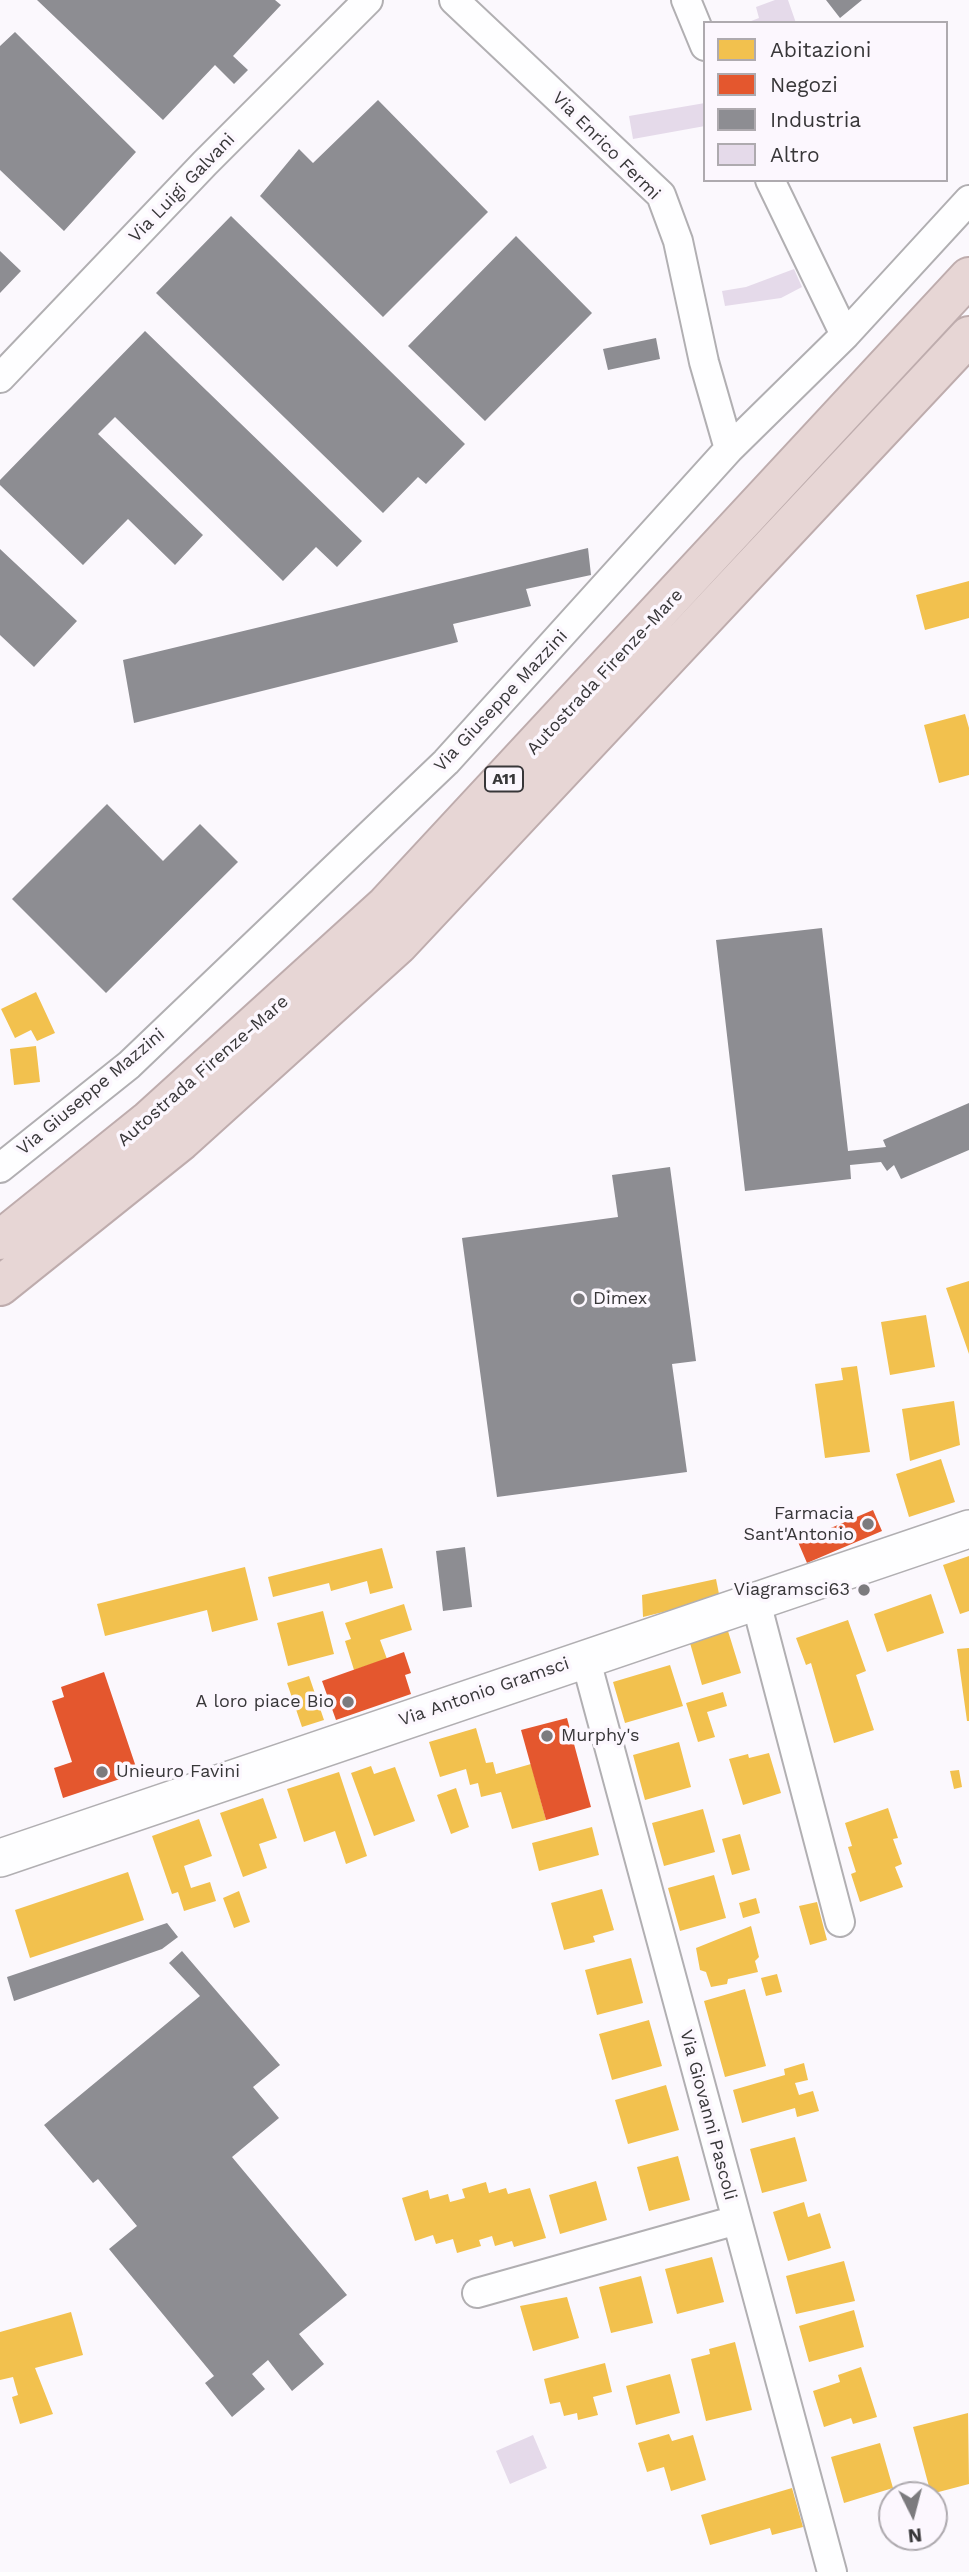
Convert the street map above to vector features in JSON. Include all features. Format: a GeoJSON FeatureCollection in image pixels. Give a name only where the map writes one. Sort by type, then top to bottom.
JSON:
{"type":"FeatureCollection","features":[{"type":"Feature","properties":{"kind":"highway","name":"Autostrada Firenze-Mare"},"geometry":{"type":"LineString","coordinates":[[0,1240],[149,1120],[386,905],[969,277]]}},
{"type":"Feature","properties":{"kind":"highway","name":"Autostrada Firenze-Mare"},"geometry":{"type":"LineString","coordinates":[[0,1286],[181,1141],[398,946],[969,336]]}},
{"type":"Feature","properties":{"kind":"street","name":"Via Luigi Galvani"},"geometry":{"type":"LineString","coordinates":[[0,378],[205,163],[368,0]]}},
{"type":"Feature","properties":{"kind":"street","name":"Via Enrico Fermi"},"geometry":{"type":"LineString","coordinates":[[454,0],[660,195],[678,241],[704,362],[729,449]]}},
{"type":"Feature","properties":{"kind":"street"},"geometry":{"type":"LineString","coordinates":[[686,0],[703,41]]}},
{"type":"Feature","properties":{"kind":"street"},"geometry":{"type":"LineString","coordinates":[[771,182],[845,335]]}},
{"type":"Feature","properties":{"kind":"street","name":"Via Giuseppe Mazzini"},"geometry":{"type":"LineString","coordinates":[[0,1168],[129,1065],[446,762],[729,449],[845,335],[969,200]]}},
{"type":"Feature","properties":{"kind":"street","name":"Via Antonio Gramsci"},"geometry":{"type":"LineString","coordinates":[[0,1858],[584,1657],[969,1529]]}},
{"type":"Feature","properties":{"kind":"street"},"geometry":{"type":"LineString","coordinates":[[756,1602],[840,1922]]}},
{"type":"Feature","properties":{"kind":"street","name":"Via Giovanni Pascoli"},"geometry":{"type":"LineString","coordinates":[[584,1657],[832,2572]]}},
{"type":"Feature","properties":{"kind":"street"},"geometry":{"type":"LineString","coordinates":[[477,2292],[737,2220]]}},
{"type":"Feature","properties":{"kind":"building: Abitazioni"},"geometry":{"type":"Polygon","coordinates":[[[969,581],[969,618],[925,630],[916,595],[969,581]]]}},
{"type":"Feature","properties":{"kind":"building: Abitazioni"},"geometry":{"type":"Polygon","coordinates":[[[965,714],[969,728],[969,775],[939,783],[924,725],[965,714]]]}},
{"type":"Feature","properties":{"kind":"building: Abitazioni"},"geometry":{"type":"Polygon","coordinates":[[[36,992],[55,1033],[37,1041],[31,1030],[15,1038],[1,1009],[36,992]]]}},
{"type":"Feature","properties":{"kind":"building: Abitazioni"},"geometry":{"type":"Polygon","coordinates":[[[36,1046],[40,1082],[14,1085],[10,1049],[36,1046]]]}},
{"type":"Feature","properties":{"kind":"building: Abitazioni"},"geometry":{"type":"Polygon","coordinates":[[[969,1281],[969,1354],[946,1288],[969,1281]]]}},
{"type":"Feature","properties":{"kind":"building: Abitazioni"},"geometry":{"type":"Polygon","coordinates":[[[926,1315],[935,1367],[890,1375],[881,1322],[926,1315]]]}},
{"type":"Feature","properties":{"kind":"building: Abitazioni"},"geometry":{"type":"Polygon","coordinates":[[[857,1366],[870,1452],[825,1458],[815,1384],[843,1380],[841,1368],[857,1366]]]}},
{"type":"Feature","properties":{"kind":"building: Abitazioni"},"geometry":{"type":"Polygon","coordinates":[[[954,1401],[960,1445],[910,1461],[902,1409],[954,1401]]]}},
{"type":"Feature","properties":{"kind":"building: Abitazioni"},"geometry":{"type":"Polygon","coordinates":[[[941,1459],[955,1502],[909,1517],[896,1474],[941,1459]]]}},
{"type":"Feature","properties":{"kind":"building: Abitazioni"},"geometry":{"type":"Polygon","coordinates":[[[382,1548],[393,1588],[370,1594],[367,1581],[331,1591],[329,1583],[273,1597],[268,1577],[382,1548]]]}},
{"type":"Feature","properties":{"kind":"building: Abitazioni"},"geometry":{"type":"Polygon","coordinates":[[[969,1556],[969,1611],[960,1614],[943,1565],[969,1556]]]}},
{"type":"Feature","properties":{"kind":"building: Abitazioni"},"geometry":{"type":"Polygon","coordinates":[[[245,1567],[258,1620],[212,1632],[207,1610],[105,1636],[97,1604],[245,1567]]]}},
{"type":"Feature","properties":{"kind":"building: Abitazioni"},"geometry":{"type":"Polygon","coordinates":[[[716,1579],[719,1594],[700,1603],[643,1617],[642,1595],[716,1579]]]}},
{"type":"Feature","properties":{"kind":"building: Abitazioni"},"geometry":{"type":"Polygon","coordinates":[[[931,1594],[944,1633],[887,1652],[874,1614],[931,1594]]]}},
{"type":"Feature","properties":{"kind":"building: Abitazioni"},"geometry":{"type":"Polygon","coordinates":[[[404,1604],[412,1630],[380,1640],[387,1659],[354,1670],[345,1641],[351,1639],[345,1623],[404,1604]]]}},
{"type":"Feature","properties":{"kind":"building: Abitazioni"},"geometry":{"type":"Polygon","coordinates":[[[323,1611],[334,1654],[288,1666],[277,1623],[323,1611]]]}},
{"type":"Feature","properties":{"kind":"building: Abitazioni"},"geometry":{"type":"Polygon","coordinates":[[[848,1620],[866,1671],[856,1675],[874,1730],[834,1743],[811,1663],[806,1665],[796,1638],[848,1620]]]}},
{"type":"Feature","properties":{"kind":"building: Abitazioni"},"geometry":{"type":"Polygon","coordinates":[[[728,1631],[741,1673],[702,1685],[690,1643],[728,1631]]]}},
{"type":"Feature","properties":{"kind":"building: Abitazioni"},"geometry":{"type":"Polygon","coordinates":[[[969,1648],[969,1721],[967,1721],[957,1649],[969,1648]]]}},
{"type":"Feature","properties":{"kind":"building: Abitazioni"},"geometry":{"type":"Polygon","coordinates":[[[670,1665],[683,1706],[625,1723],[613,1682],[670,1665]]]}},
{"type":"Feature","properties":{"kind":"building: Abitazioni"},"geometry":{"type":"Polygon","coordinates":[[[309,1676],[324,1720],[302,1727],[287,1683],[309,1676]]]}},
{"type":"Feature","properties":{"kind":"building: Abitazioni"},"geometry":{"type":"Polygon","coordinates":[[[723,1692],[727,1706],[707,1712],[715,1737],[698,1742],[686,1703],[723,1692]]]}},
{"type":"Feature","properties":{"kind":"building: Abitazioni"},"geometry":{"type":"Polygon","coordinates":[[[476,1728],[486,1763],[493,1762],[496,1774],[531,1764],[546,1820],[512,1829],[501,1792],[481,1797],[478,1783],[470,1785],[466,1769],[440,1777],[429,1742],[476,1728]]]}},
{"type":"Feature","properties":{"kind":"building: Abitazioni"},"geometry":{"type":"Polygon","coordinates":[[[679,1742],[691,1787],[645,1800],[633,1755],[679,1742]]]}},
{"type":"Feature","properties":{"kind":"building: Abitazioni"},"geometry":{"type":"Polygon","coordinates":[[[769,1753],[781,1793],[743,1805],[729,1759],[748,1754],[749,1758],[769,1753]]]}},
{"type":"Feature","properties":{"kind":"building: Abitazioni"},"geometry":{"type":"Polygon","coordinates":[[[371,1766],[374,1774],[395,1767],[415,1821],[374,1836],[351,1773],[371,1766]]]}},
{"type":"Feature","properties":{"kind":"building: Abitazioni"},"geometry":{"type":"Polygon","coordinates":[[[959,1770],[962,1787],[954,1789],[950,1771],[959,1770]]]}},
{"type":"Feature","properties":{"kind":"building: Abitazioni"},"geometry":{"type":"Polygon","coordinates":[[[339,1772],[367,1856],[346,1864],[335,1831],[304,1842],[287,1789],[339,1772]]]}},
{"type":"Feature","properties":{"kind":"building: Abitazioni"},"geometry":{"type":"Polygon","coordinates":[[[456,1788],[469,1827],[451,1834],[437,1795],[456,1788]]]}},
{"type":"Feature","properties":{"kind":"building: Abitazioni"},"geometry":{"type":"Polygon","coordinates":[[[263,1798],[277,1838],[259,1844],[267,1868],[243,1877],[220,1813],[263,1798]]]}},
{"type":"Feature","properties":{"kind":"building: Abitazioni"},"geometry":{"type":"Polygon","coordinates":[[[888,1808],[898,1838],[893,1839],[902,1864],[895,1867],[903,1887],[860,1902],[851,1874],[856,1872],[848,1847],[852,1846],[845,1823],[888,1808]]]}},
{"type":"Feature","properties":{"kind":"building: Abitazioni"},"geometry":{"type":"Polygon","coordinates":[[[703,1809],[715,1852],[664,1866],[652,1823],[703,1809]]]}},
{"type":"Feature","properties":{"kind":"building: Abitazioni"},"geometry":{"type":"Polygon","coordinates":[[[199,1819],[212,1856],[184,1866],[191,1888],[210,1882],[216,1901],[184,1911],[178,1892],[172,1894],[152,1836],[199,1819]]]}},
{"type":"Feature","properties":{"kind":"building: Abitazioni"},"geometry":{"type":"Polygon","coordinates":[[[592,1827],[599,1855],[539,1871],[532,1843],[592,1827]]]}},
{"type":"Feature","properties":{"kind":"building: Abitazioni"},"geometry":{"type":"Polygon","coordinates":[[[740,1834],[750,1870],[732,1875],[722,1839],[740,1834]]]}},
{"type":"Feature","properties":{"kind":"building: Abitazioni"},"geometry":{"type":"Polygon","coordinates":[[[128,1872],[144,1920],[30,1958],[15,1910],[128,1872]]]}},
{"type":"Feature","properties":{"kind":"building: Abitazioni"},"geometry":{"type":"Polygon","coordinates":[[[714,1875],[726,1918],[680,1931],[668,1888],[714,1875]]]}},
{"type":"Feature","properties":{"kind":"building: Abitazioni"},"geometry":{"type":"Polygon","coordinates":[[[602,1889],[614,1930],[593,1936],[595,1942],[564,1950],[551,1903],[602,1889]]]}},
{"type":"Feature","properties":{"kind":"building: Abitazioni"},"geometry":{"type":"Polygon","coordinates":[[[239,1891],[250,1922],[234,1928],[223,1898],[239,1891]]]}},
{"type":"Feature","properties":{"kind":"building: Abitazioni"},"geometry":{"type":"Polygon","coordinates":[[[756,1898],[760,1913],[743,1918],[739,1903],[756,1898]]]}},
{"type":"Feature","properties":{"kind":"building: Abitazioni"},"geometry":{"type":"Polygon","coordinates":[[[817,1902],[827,1940],[810,1945],[799,1906],[817,1902]]]}},
{"type":"Feature","properties":{"kind":"building: Abitazioni"},"geometry":{"type":"Polygon","coordinates":[[[751,1926],[759,1957],[755,1961],[758,1972],[728,1979],[727,1984],[711,1987],[706,1972],[700,1970],[696,1948],[751,1926]]]}},
{"type":"Feature","properties":{"kind":"building: Abitazioni"},"geometry":{"type":"Polygon","coordinates":[[[631,1958],[643,2003],[597,2015],[585,1970],[631,1958]]]}},
{"type":"Feature","properties":{"kind":"building: Abitazioni"},"geometry":{"type":"Polygon","coordinates":[[[777,1974],[782,1992],[766,1996],[761,1978],[777,1974]]]}},
{"type":"Feature","properties":{"kind":"building: Abitazioni"},"geometry":{"type":"Polygon","coordinates":[[[745,1989],[766,2066],[725,2077],[704,2001],[745,1989]]]}},
{"type":"Feature","properties":{"kind":"building: Abitazioni"},"geometry":{"type":"Polygon","coordinates":[[[649,2020],[662,2066],[612,2080],[599,2034],[649,2020]]]}},
{"type":"Feature","properties":{"kind":"building: Abitazioni"},"geometry":{"type":"Polygon","coordinates":[[[804,2063],[808,2080],[795,2083],[799,2095],[813,2091],[819,2111],[797,2117],[795,2108],[742,2123],[733,2090],[785,2075],[784,2069],[804,2063]]]}},
{"type":"Feature","properties":{"kind":"building: Abitazioni"},"geometry":{"type":"Polygon","coordinates":[[[666,2085],[679,2130],[628,2144],[615,2100],[666,2085]]]}},
{"type":"Feature","properties":{"kind":"building: Abitazioni"},"geometry":{"type":"Polygon","coordinates":[[[795,2137],[807,2181],[762,2193],[750,2149],[795,2137]]]}},
{"type":"Feature","properties":{"kind":"building: Abitazioni"},"geometry":{"type":"Polygon","coordinates":[[[678,2156],[690,2200],[649,2211],[637,2167],[678,2156]]]}},
{"type":"Feature","properties":{"kind":"building: Abitazioni"},"geometry":{"type":"Polygon","coordinates":[[[596,2181],[607,2220],[560,2234],[549,2195],[596,2181]]]}},
{"type":"Feature","properties":{"kind":"building: Abitazioni"},"geometry":{"type":"Polygon","coordinates":[[[486,2182],[489,2193],[506,2188],[508,2194],[530,2188],[546,2238],[514,2247],[512,2241],[495,2246],[492,2236],[479,2240],[481,2246],[457,2253],[453,2239],[436,2244],[433,2235],[415,2241],[402,2198],[428,2190],[430,2199],[448,2194],[450,2202],[465,2198],[462,2189],[486,2182]]]}},
{"type":"Feature","properties":{"kind":"building: Abitazioni"},"geometry":{"type":"Polygon","coordinates":[[[804,2202],[808,2217],[820,2213],[831,2248],[788,2261],[773,2212],[804,2202]]]}},
{"type":"Feature","properties":{"kind":"building: Abitazioni"},"geometry":{"type":"Polygon","coordinates":[[[712,2257],[724,2302],[677,2314],[665,2269],[712,2257]]]}},
{"type":"Feature","properties":{"kind":"building: Abitazioni"},"geometry":{"type":"Polygon","coordinates":[[[844,2261],[855,2301],[796,2314],[786,2276],[844,2261]]]}},
{"type":"Feature","properties":{"kind":"building: Abitazioni"},"geometry":{"type":"Polygon","coordinates":[[[641,2276],[653,2323],[611,2333],[599,2287],[641,2276]]]}},
{"type":"Feature","properties":{"kind":"building: Abitazioni"},"geometry":{"type":"Polygon","coordinates":[[[567,2297],[579,2338],[533,2351],[520,2306],[567,2297]]]}},
{"type":"Feature","properties":{"kind":"building: Abitazioni"},"geometry":{"type":"Polygon","coordinates":[[[854,2310],[864,2347],[809,2362],[799,2326],[854,2310]]]}},
{"type":"Feature","properties":{"kind":"building: Abitazioni"},"geometry":{"type":"Polygon","coordinates":[[[71,2312],[83,2355],[35,2368],[53,2414],[20,2424],[12,2397],[18,2395],[13,2377],[0,2380],[0,2332],[71,2312]]]}},
{"type":"Feature","properties":{"kind":"building: Abitazioni"},"geometry":{"type":"Polygon","coordinates":[[[735,2342],[752,2410],[706,2421],[691,2359],[710,2354],[709,2349],[735,2342]]]}},
{"type":"Feature","properties":{"kind":"building: Abitazioni"},"geometry":{"type":"Polygon","coordinates":[[[605,2363],[612,2392],[593,2397],[598,2415],[578,2420],[577,2413],[564,2416],[560,2402],[550,2404],[544,2379],[605,2363]]]}},
{"type":"Feature","properties":{"kind":"building: Abitazioni"},"geometry":{"type":"Polygon","coordinates":[[[861,2367],[877,2417],[853,2424],[851,2418],[824,2427],[813,2391],[840,2382],[838,2375],[861,2367]]]}},
{"type":"Feature","properties":{"kind":"building: Abitazioni"},"geometry":{"type":"Polygon","coordinates":[[[670,2374],[680,2413],[636,2425],[626,2386],[670,2374]]]}},
{"type":"Feature","properties":{"kind":"building: Abitazioni"},"geometry":{"type":"Polygon","coordinates":[[[968,2413],[969,2484],[948,2490],[948,2481],[928,2481],[913,2427],[968,2413]]]}},
{"type":"Feature","properties":{"kind":"building: Abitazioni"},"geometry":{"type":"Polygon","coordinates":[[[669,2434],[672,2441],[693,2435],[706,2480],[671,2491],[664,2467],[647,2472],[638,2443],[669,2434]]]}},
{"type":"Feature","properties":{"kind":"building: Abitazioni"},"geometry":{"type":"Polygon","coordinates":[[[880,2443],[891,2481],[878,2481],[878,2493],[844,2503],[831,2457],[880,2443]]]}},
{"type":"Feature","properties":{"kind":"building: Abitazioni"},"geometry":{"type":"Polygon","coordinates":[[[792,2488],[803,2527],[772,2535],[770,2528],[710,2545],[701,2515],[792,2488]]]}},
{"type":"Feature","properties":{"kind":"building: Negozi"},"geometry":{"type":"Polygon","coordinates":[[[873,1510],[882,1531],[807,1563],[798,1542],[873,1510]]]}},
{"type":"Feature","properties":{"kind":"building: Negozi"},"geometry":{"type":"Polygon","coordinates":[[[404,1652],[411,1673],[405,1675],[411,1694],[336,1720],[322,1681],[404,1652]]]}},
{"type":"Feature","properties":{"kind":"building: Negozi"},"geometry":{"type":"Polygon","coordinates":[[[104,1672],[138,1773],[63,1798],[54,1768],[72,1762],[52,1701],[64,1697],[61,1687],[104,1672]]]}},
{"type":"Feature","properties":{"kind":"building: Negozi"},"geometry":{"type":"Polygon","coordinates":[[[567,1718],[591,1807],[546,1820],[521,1730],[567,1718]]]}},
{"type":"Feature","properties":{"kind":"building: Industria"},"geometry":{"type":"Polygon","coordinates":[[[37,0],[275,0],[281,5],[233,56],[248,70],[234,84],[215,65],[163,120],[37,0]]]}},
{"type":"Feature","properties":{"kind":"building: Industria"},"geometry":{"type":"Polygon","coordinates":[[[826,0],[862,0],[840,18],[826,0]]]}},
{"type":"Feature","properties":{"kind":"building: Industria"},"geometry":{"type":"Polygon","coordinates":[[[15,32],[136,152],[64,231],[0,170],[0,46],[15,32]]]}},
{"type":"Feature","properties":{"kind":"building: Industria"},"geometry":{"type":"Polygon","coordinates":[[[378,100],[488,212],[383,317],[260,196],[299,149],[313,163],[378,100]]]}},
{"type":"Feature","properties":{"kind":"building: Industria"},"geometry":{"type":"Polygon","coordinates":[[[231,216],[465,444],[426,484],[418,477],[383,513],[156,293],[231,216]]]}},
{"type":"Feature","properties":{"kind":"building: Industria"},"geometry":{"type":"Polygon","coordinates":[[[516,236],[592,313],[485,421],[408,346],[516,236]]]}},
{"type":"Feature","properties":{"kind":"building: Industria"},"geometry":{"type":"Polygon","coordinates":[[[0,251],[21,271],[0,293],[0,251]]]}},
{"type":"Feature","properties":{"kind":"building: Industria"},"geometry":{"type":"Polygon","coordinates":[[[145,331],[362,541],[337,567],[316,547],[283,581],[115,417],[98,434],[203,535],[175,565],[128,519],[83,565],[0,485],[0,480],[145,331]]]}},
{"type":"Feature","properties":{"kind":"building: Industria"},"geometry":{"type":"Polygon","coordinates":[[[656,338],[660,359],[608,370],[603,349],[656,338]]]}},
{"type":"Feature","properties":{"kind":"building: Industria"},"geometry":{"type":"Polygon","coordinates":[[[588,548],[591,575],[526,589],[531,606],[453,624],[458,642],[134,723],[123,660],[588,548]]]}},
{"type":"Feature","properties":{"kind":"building: Industria"},"geometry":{"type":"Polygon","coordinates":[[[0,549],[77,621],[34,667],[0,635],[0,549]]]}},
{"type":"Feature","properties":{"kind":"building: Industria"},"geometry":{"type":"Polygon","coordinates":[[[107,804],[163,861],[200,824],[238,862],[106,993],[12,899],[107,804]]]}},
{"type":"Feature","properties":{"kind":"building: Industria"},"geometry":{"type":"Polygon","coordinates":[[[822,928],[848,1151],[886,1147],[883,1140],[969,1103],[969,1150],[901,1179],[894,1165],[887,1171],[881,1162],[850,1165],[851,1179],[745,1191],[716,940],[822,928]]]}},
{"type":"Feature","properties":{"kind":"building: Industria","name":"Dimex"},"geometry":{"type":"Polygon","coordinates":[[[670,1167],[696,1361],[672,1364],[687,1472],[497,1497],[462,1238],[618,1217],[612,1175],[670,1167]]]}},
{"type":"Feature","properties":{"kind":"building: Industria"},"geometry":{"type":"Polygon","coordinates":[[[465,1547],[472,1607],[443,1611],[436,1551],[465,1547]]]}},
{"type":"Feature","properties":{"kind":"building: Industria"},"geometry":{"type":"Polygon","coordinates":[[[167,1923],[178,1937],[162,1949],[14,2001],[7,1977],[167,1923]]]}},
{"type":"Feature","properties":{"kind":"building: Industria"},"geometry":{"type":"Polygon","coordinates":[[[182,1951],[280,2065],[253,2087],[279,2118],[232,2157],[347,2295],[299,2334],[324,2364],[292,2391],[268,2360],[252,2374],[265,2389],[232,2417],[205,2383],[214,2376],[109,2249],[137,2226],[98,2179],[93,2183],[44,2125],[200,1996],[169,1963],[182,1951]]]}},
{"type":"Feature","properties":{"kind":"building: Altro"},"geometry":{"type":"Polygon","coordinates":[[[775,0],[788,0],[795,21],[751,21],[759,18],[756,7],[775,0]]]}},
{"type":"Feature","properties":{"kind":"building: Altro"},"geometry":{"type":"Polygon","coordinates":[[[703,103],[703,126],[633,139],[629,116],[703,103]]]}},
{"type":"Feature","properties":{"kind":"building: Altro"},"geometry":{"type":"Polygon","coordinates":[[[794,269],[802,287],[781,298],[725,306],[722,291],[746,287],[794,269]]]}},
{"type":"Feature","properties":{"kind":"building: Altro"},"geometry":{"type":"Polygon","coordinates":[[[533,2435],[547,2468],[510,2484],[496,2451],[533,2435]]]}},
{"type":"Feature","properties":{"kind":"place","name":"Dimex"},"geometry":{"type":"Point","coordinates":[579,1299]}},
{"type":"Feature","properties":{"kind":"place","name":"Farmacia Sant'Antonio"},"geometry":{"type":"Point","coordinates":[868,1524]}},
{"type":"Feature","properties":{"kind":"place","name":"Viagramsci63"},"geometry":{"type":"Point","coordinates":[864,1590]}},
{"type":"Feature","properties":{"kind":"place","name":"A loro piace Bio"},"geometry":{"type":"Point","coordinates":[348,1702]}},
{"type":"Feature","properties":{"kind":"place","name":"Murphy's"},"geometry":{"type":"Point","coordinates":[547,1736]}},
{"type":"Feature","properties":{"kind":"place","name":"Unieuro Favini"},"geometry":{"type":"Point","coordinates":[102,1772]}}]}
